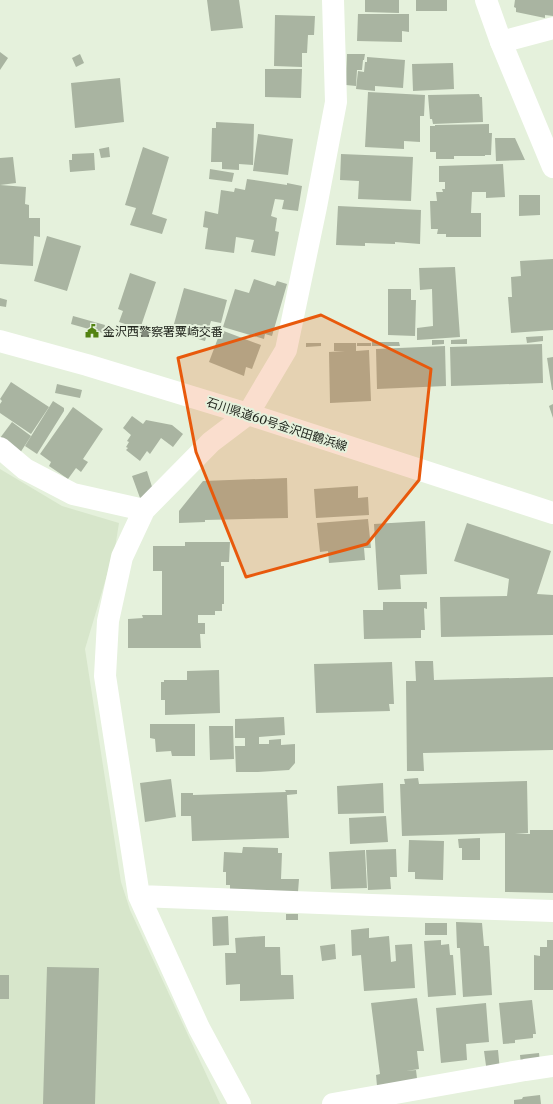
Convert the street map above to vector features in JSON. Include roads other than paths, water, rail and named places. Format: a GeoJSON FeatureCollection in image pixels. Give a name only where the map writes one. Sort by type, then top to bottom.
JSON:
{"type":"FeatureCollection","features":[{"type":"Feature","properties":{"kind":"street"},"geometry":{"type":"LineString","coordinates":[[240,1104],[199,1028],[139,896],[105,676],[108,621],[122,556],[144,510],[211,442],[248,414],[286,350],[336,102],[333,0]]}},
{"type":"Feature","properties":{"kind":"street"},"geometry":{"type":"LineString","coordinates":[[486,0],[500,42],[553,168]]}},
{"type":"Feature","properties":{"kind":"street"},"geometry":{"type":"LineString","coordinates":[[500,42],[553,28]]}},
{"type":"Feature","properties":{"kind":"street","name":"石川県道60号金沢田鶴浜線"},"geometry":{"type":"LineString","coordinates":[[0,341],[248,414],[553,513]]}},
{"type":"Feature","properties":{"kind":"street"},"geometry":{"type":"LineString","coordinates":[[0,448],[25,469],[73,494],[144,510]]}},
{"type":"Feature","properties":{"kind":"street"},"geometry":{"type":"LineString","coordinates":[[139,896],[380,906],[553,911]]}},
{"type":"Feature","properties":{"kind":"street"},"geometry":{"type":"LineString","coordinates":[[333,1104],[517,1071],[553,1066]]}},
{"type":"Feature","properties":{"kind":"place","name":"金沢西警察署粟崎交番"},"geometry":{"type":"Point","coordinates":[92,331]}}]}
